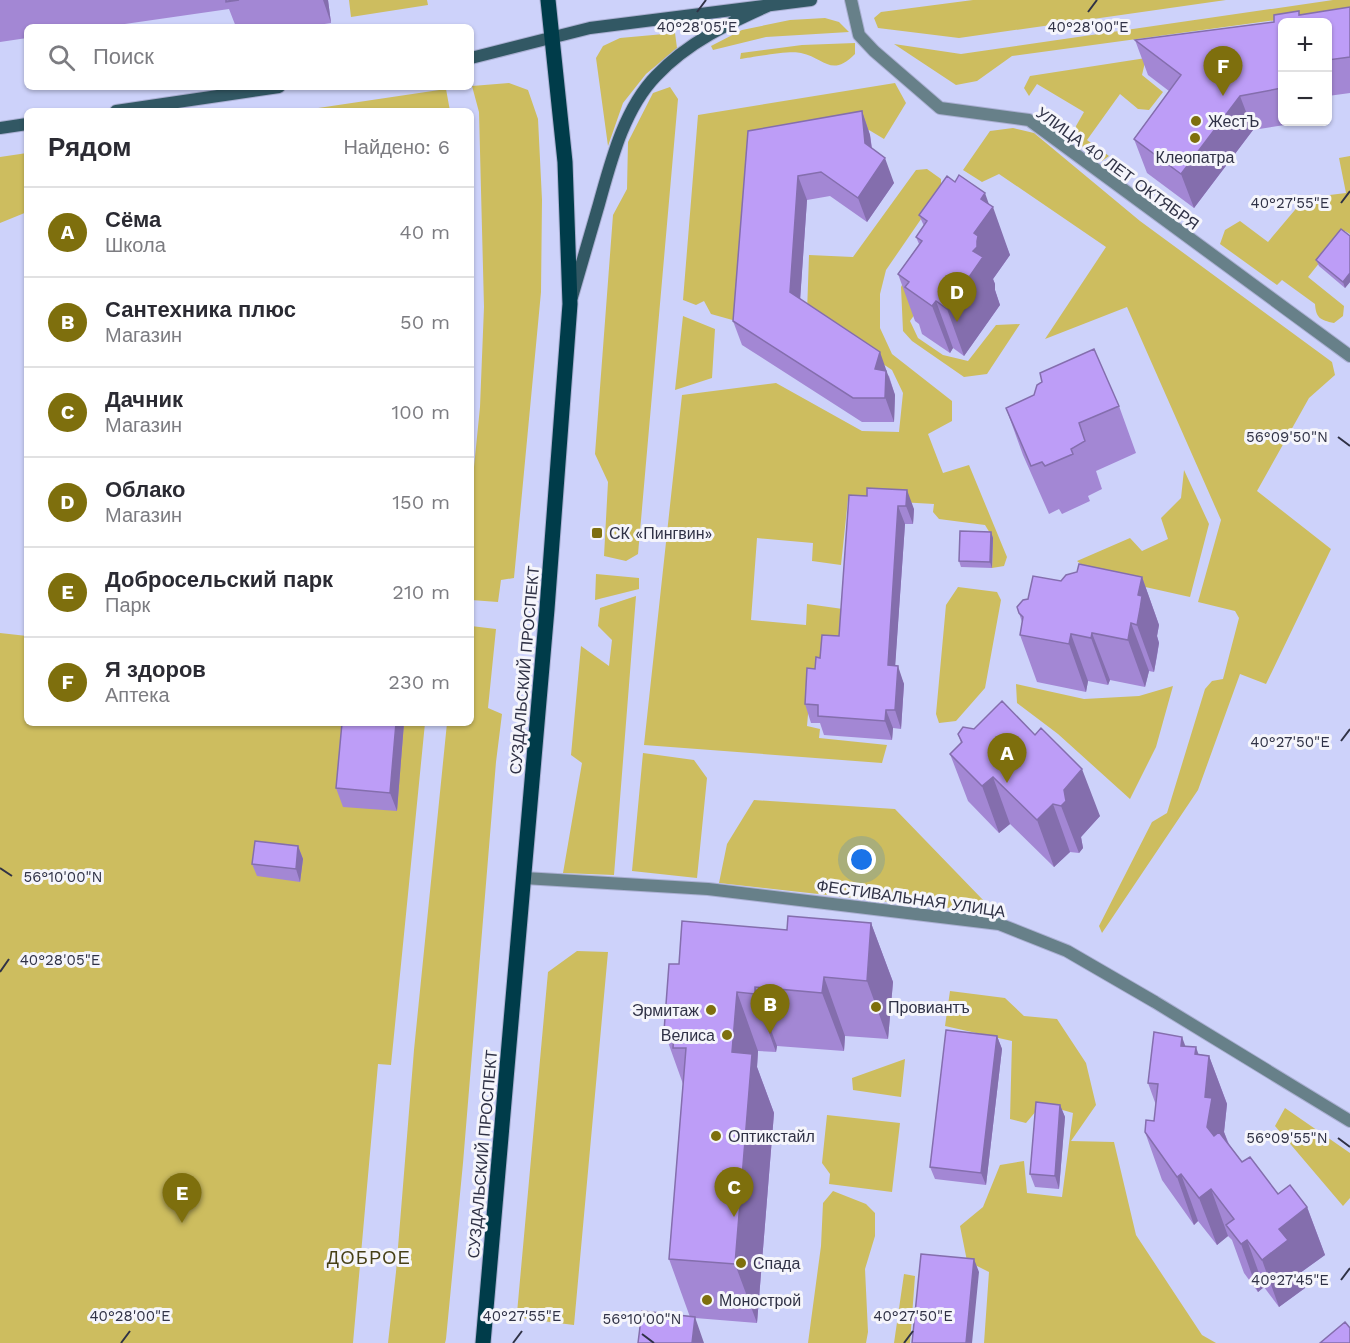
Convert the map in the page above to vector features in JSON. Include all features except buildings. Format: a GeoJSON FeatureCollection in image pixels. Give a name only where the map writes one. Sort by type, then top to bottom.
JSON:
{"type":"FeatureCollection","features":[{"type":"Feature","properties":{"kind":"main road","name":"СУЗДАЛЬСКИЙ ПРОСПЕКТ"},"geometry":{"type":"LineString","coordinates":[[483,1343],[557,493],[570,304],[565,162],[548,0]]}},
{"type":"Feature","properties":{"kind":"main road"},"geometry":{"type":"LineString","coordinates":[[474,57],[590,28],[811,0]]}},
{"type":"Feature","properties":{"kind":"main road"},"geometry":{"type":"LineString","coordinates":[[570,304],[610,162],[628,115],[654,77],[687,48],[724,25],[772,4]]}},
{"type":"Feature","properties":{"kind":"main road"},"geometry":{"type":"LineString","coordinates":[[136,108],[259,90]]}},
{"type":"Feature","properties":{"kind":"main road"},"geometry":{"type":"LineString","coordinates":[[0,128],[24,124]]}},
{"type":"Feature","properties":{"kind":"street","name":"УЛИЦА 40 ЛЕТ ОКТЯБРЯ"},"geometry":{"type":"LineString","coordinates":[[851,0],[859,35],[874,51],[940,108],[1029,120],[1350,356]]}},
{"type":"Feature","properties":{"kind":"street","name":"ФЕСТИВАЛЬНАЯ УЛИЦА"},"geometry":{"type":"LineString","coordinates":[[524,878],[708,889],[999,924],[1067,951],[1350,1121]]}},
{"type":"Feature","properties":{"kind":"shaded area"},"geometry":{"type":"Polygon","coordinates":[[[349,0],[427,0],[428,5],[351,17],[349,0]]]}},
{"type":"Feature","properties":{"kind":"shaded area"},"geometry":{"type":"Polygon","coordinates":[[[973,0],[1226,0],[959,38],[878,28],[874,18],[881,12],[973,0]]]}},
{"type":"Feature","properties":{"kind":"shaded area"},"geometry":{"type":"Polygon","coordinates":[[[1333,0],[1350,0],[1350,10],[1012,56],[977,81],[956,85],[894,44],[961,54],[1333,0]]]}},
{"type":"Feature","properties":{"kind":"shaded area"},"geometry":{"type":"Polygon","coordinates":[[[825,18],[839,22],[849,32],[766,37],[713,50],[711,46],[742,30],[790,20],[825,18]]]}},
{"type":"Feature","properties":{"kind":"shaded area"},"geometry":{"type":"Polygon","coordinates":[[[675,33],[677,48],[646,74],[623,103],[608,146],[596,58],[603,46],[620,38],[675,33]]]}},
{"type":"Feature","properties":{"kind":"shaded area"},"geometry":{"type":"Polygon","coordinates":[[[855,43],[855,54],[840,65],[834,66],[796,52],[740,59],[741,53],[802,45],[855,43]]]}},
{"type":"Feature","properties":{"kind":"shaded area"},"geometry":{"type":"Polygon","coordinates":[[[1146,58],[1142,75],[1163,92],[1149,110],[1138,109],[1120,94],[1087,140],[1109,156],[1102,161],[1078,143],[1076,126],[1084,112],[1037,84],[1029,96],[1024,88],[1030,76],[1146,58]]]}},
{"type":"Feature","properties":{"kind":"shaded area"},"geometry":{"type":"Polygon","coordinates":[[[509,83],[528,90],[538,119],[542,200],[541,292],[514,578],[501,580],[498,602],[474,600],[474,467],[480,407],[484,307],[479,112],[474,86],[509,83]]]}},
{"type":"Feature","properties":{"kind":"shaded area"},"geometry":{"type":"Polygon","coordinates":[[[895,83],[906,103],[884,139],[869,130],[751,151],[736,321],[711,314],[704,301],[696,305],[683,300],[698,115],[895,83]]]}},
{"type":"Feature","properties":{"kind":"shaded area"},"geometry":{"type":"Polygon","coordinates":[[[670,87],[678,99],[638,554],[626,561],[604,556],[608,482],[595,454],[613,215],[627,189],[628,142],[653,93],[670,87]]]}},
{"type":"Feature","properties":{"kind":"shaded area"},"geometry":{"type":"Polygon","coordinates":[[[446,90],[449,108],[318,108],[446,90]]]}},
{"type":"Feature","properties":{"kind":"shaded area"},"geometry":{"type":"Polygon","coordinates":[[[1013,128],[1034,133],[1140,221],[1332,362],[1335,375],[1309,398],[1257,491],[1331,549],[1266,684],[1240,674],[1198,790],[1102,933],[1099,926],[1152,822],[1167,813],[1205,689],[1212,681],[1223,679],[1239,618],[1235,611],[1198,602],[1221,520],[1127,307],[1045,339],[1106,247],[999,174],[982,182],[963,170],[990,131],[1013,128]]]}},
{"type":"Feature","properties":{"kind":"shaded area"},"geometry":{"type":"Polygon","coordinates":[[[24,153],[24,213],[0,223],[0,157],[24,153]]]}},
{"type":"Feature","properties":{"kind":"shaded area"},"geometry":{"type":"Polygon","coordinates":[[[1350,156],[1350,234],[1345,231],[1308,277],[1344,306],[1343,316],[1334,323],[1320,318],[1315,304],[1282,280],[1277,285],[1220,244],[1225,230],[1240,221],[1268,242],[1305,198],[1346,193],[1339,158],[1350,156]]]}},
{"type":"Feature","properties":{"kind":"shaded area"},"geometry":{"type":"Polygon","coordinates":[[[927,169],[941,179],[941,190],[886,270],[880,294],[880,328],[892,354],[952,401],[952,421],[928,434],[943,473],[969,465],[1007,557],[1004,566],[992,568],[993,538],[985,525],[939,519],[933,512],[934,504],[848,499],[841,565],[812,561],[813,543],[757,538],[751,620],[806,625],[807,604],[843,609],[839,647],[819,681],[811,680],[807,726],[820,729],[819,738],[887,745],[882,763],[644,745],[682,395],[776,383],[862,431],[899,432],[903,393],[892,370],[807,313],[809,255],[853,257],[916,170],[927,169]]]}},
{"type":"Feature","properties":{"kind":"shaded area"},"geometry":{"type":"Polygon","coordinates":[[[905,279],[932,290],[910,321],[918,338],[943,355],[968,361],[996,325],[1020,324],[987,374],[964,377],[912,341],[903,331],[901,287],[905,279]]]}},
{"type":"Feature","properties":{"kind":"shaded area"},"geometry":{"type":"Polygon","coordinates":[[[683,316],[715,329],[712,378],[675,390],[683,316]]]}},
{"type":"Feature","properties":{"kind":"shaded area"},"geometry":{"type":"Polygon","coordinates":[[[1184,470],[1209,524],[1190,597],[1096,576],[1077,561],[1130,538],[1142,551],[1168,539],[1161,518],[1181,498],[1184,470]]]}},
{"type":"Feature","properties":{"kind":"shaded area"},"geometry":{"type":"Polygon","coordinates":[[[596,574],[639,578],[639,589],[595,600],[596,574]]]}},
{"type":"Feature","properties":{"kind":"shaded area"},"geometry":{"type":"Polygon","coordinates":[[[958,587],[997,592],[1001,600],[985,688],[956,721],[939,723],[936,714],[946,605],[958,587]]]}},
{"type":"Feature","properties":{"kind":"shaded area"},"geometry":{"type":"Polygon","coordinates":[[[636,596],[614,875],[563,873],[582,763],[571,755],[581,646],[609,666],[612,640],[598,626],[600,608],[636,596]]]}},
{"type":"Feature","properties":{"kind":"shaded area"},"geometry":{"type":"Polygon","coordinates":[[[474,626],[496,629],[488,708],[502,714],[445,1343],[388,1343],[414,1050],[447,726],[474,726],[474,626]]]}},
{"type":"Feature","properties":{"kind":"shaded area"},"geometry":{"type":"Polygon","coordinates":[[[0,633],[24,636],[24,726],[425,726],[391,1065],[378,1064],[353,1343],[0,1343],[0,633]]]}},
{"type":"Feature","properties":{"kind":"shaded area"},"geometry":{"type":"Polygon","coordinates":[[[1016,684],[1084,699],[1139,696],[1173,686],[1156,747],[1130,799],[1058,734],[1017,703],[1016,684]]]}},
{"type":"Feature","properties":{"kind":"shaded area"},"geometry":{"type":"Polygon","coordinates":[[[643,753],[694,760],[707,778],[697,878],[632,871],[643,753]]]}},
{"type":"Feature","properties":{"kind":"shaded area"},"geometry":{"type":"Polygon","coordinates":[[[754,800],[895,809],[984,901],[977,907],[944,908],[719,883],[727,844],[754,800]]]}},
{"type":"Feature","properties":{"kind":"shaded area"},"geometry":{"type":"Polygon","coordinates":[[[577,951],[608,952],[574,1325],[526,1319],[517,1313],[548,972],[577,951]]]}},
{"type":"Feature","properties":{"kind":"shaded area"},"geometry":{"type":"Polygon","coordinates":[[[950,991],[1005,998],[1024,1016],[1057,1019],[1086,1063],[1096,1105],[1071,1141],[1114,1142],[1136,1235],[1202,1335],[1216,1343],[984,1343],[989,1272],[967,1261],[960,1226],[983,1207],[1000,1165],[1024,1161],[1027,1193],[1062,1197],[1073,1113],[1042,1104],[1026,1123],[1010,1119],[1012,1041],[945,1026],[950,991]]]}},
{"type":"Feature","properties":{"kind":"shaded area"},"geometry":{"type":"Polygon","coordinates":[[[905,1059],[901,1097],[853,1090],[852,1078],[905,1059]]]}},
{"type":"Feature","properties":{"kind":"shaded area"},"geometry":{"type":"Polygon","coordinates":[[[1285,1108],[1350,1153],[1350,1198],[1343,1206],[1275,1126],[1285,1108]]]}},
{"type":"Feature","properties":{"kind":"shaded area"},"geometry":{"type":"Polygon","coordinates":[[[827,1115],[900,1123],[892,1192],[829,1184],[830,1174],[822,1163],[827,1115]]]}},
{"type":"Feature","properties":{"kind":"shaded area"},"geometry":{"type":"Polygon","coordinates":[[[833,1191],[866,1204],[875,1213],[875,1236],[865,1269],[868,1332],[866,1343],[808,1343],[821,1246],[823,1203],[833,1191]]]}},
{"type":"Feature","properties":{"kind":"shaded area"},"geometry":{"type":"Polygon","coordinates":[[[904,1274],[915,1276],[910,1343],[894,1343],[904,1274]]]}},
{"type":"Feature","properties":{"kind":"place","name":"Я здоров"},"geometry":{"type":"Point","coordinates":[1223,96]}},
{"type":"Feature","properties":{"kind":"place","name":"ЖестЪ"},"geometry":{"type":"Point","coordinates":[1196,121]}},
{"type":"Feature","properties":{"kind":"place","name":"Клеопатра"},"geometry":{"type":"Point","coordinates":[1195,138]}},
{"type":"Feature","properties":{"kind":"place","name":"Облако"},"geometry":{"type":"Point","coordinates":[957,322]}},
{"type":"Feature","properties":{"kind":"place","name":"СК «Пингвин»"},"geometry":{"type":"Point","coordinates":[597,533]}},
{"type":"Feature","properties":{"kind":"place","name":"Сёма"},"geometry":{"type":"Point","coordinates":[1007,783]}},
{"type":"Feature","properties":{"kind":"place","name":"Провиантъ"},"geometry":{"type":"Point","coordinates":[876,1007]}},
{"type":"Feature","properties":{"kind":"place","name":"Эрмитаж"},"geometry":{"type":"Point","coordinates":[711,1010]}},
{"type":"Feature","properties":{"kind":"place","name":"Сантехника плюс"},"geometry":{"type":"Point","coordinates":[770,1034]}},
{"type":"Feature","properties":{"kind":"place","name":"Велиса"},"geometry":{"type":"Point","coordinates":[727,1035]}},
{"type":"Feature","properties":{"kind":"place","name":"Оптикстайл"},"geometry":{"type":"Point","coordinates":[716,1136]}},
{"type":"Feature","properties":{"kind":"place","name":"Дачник"},"geometry":{"type":"Point","coordinates":[734,1217]}},
{"type":"Feature","properties":{"kind":"place","name":"Добросельский парк"},"geometry":{"type":"Point","coordinates":[182,1223]}},
{"type":"Feature","properties":{"kind":"place","name":"Спада"},"geometry":{"type":"Point","coordinates":[741,1263]}},
{"type":"Feature","properties":{"kind":"place","name":"Монострой"},"geometry":{"type":"Point","coordinates":[707,1300]}},
{"type":"Feature","properties":{"kind":"district","name":"ДОБРОЕ"},"geometry":{"type":"Point","coordinates":[369,1258]}}]}
